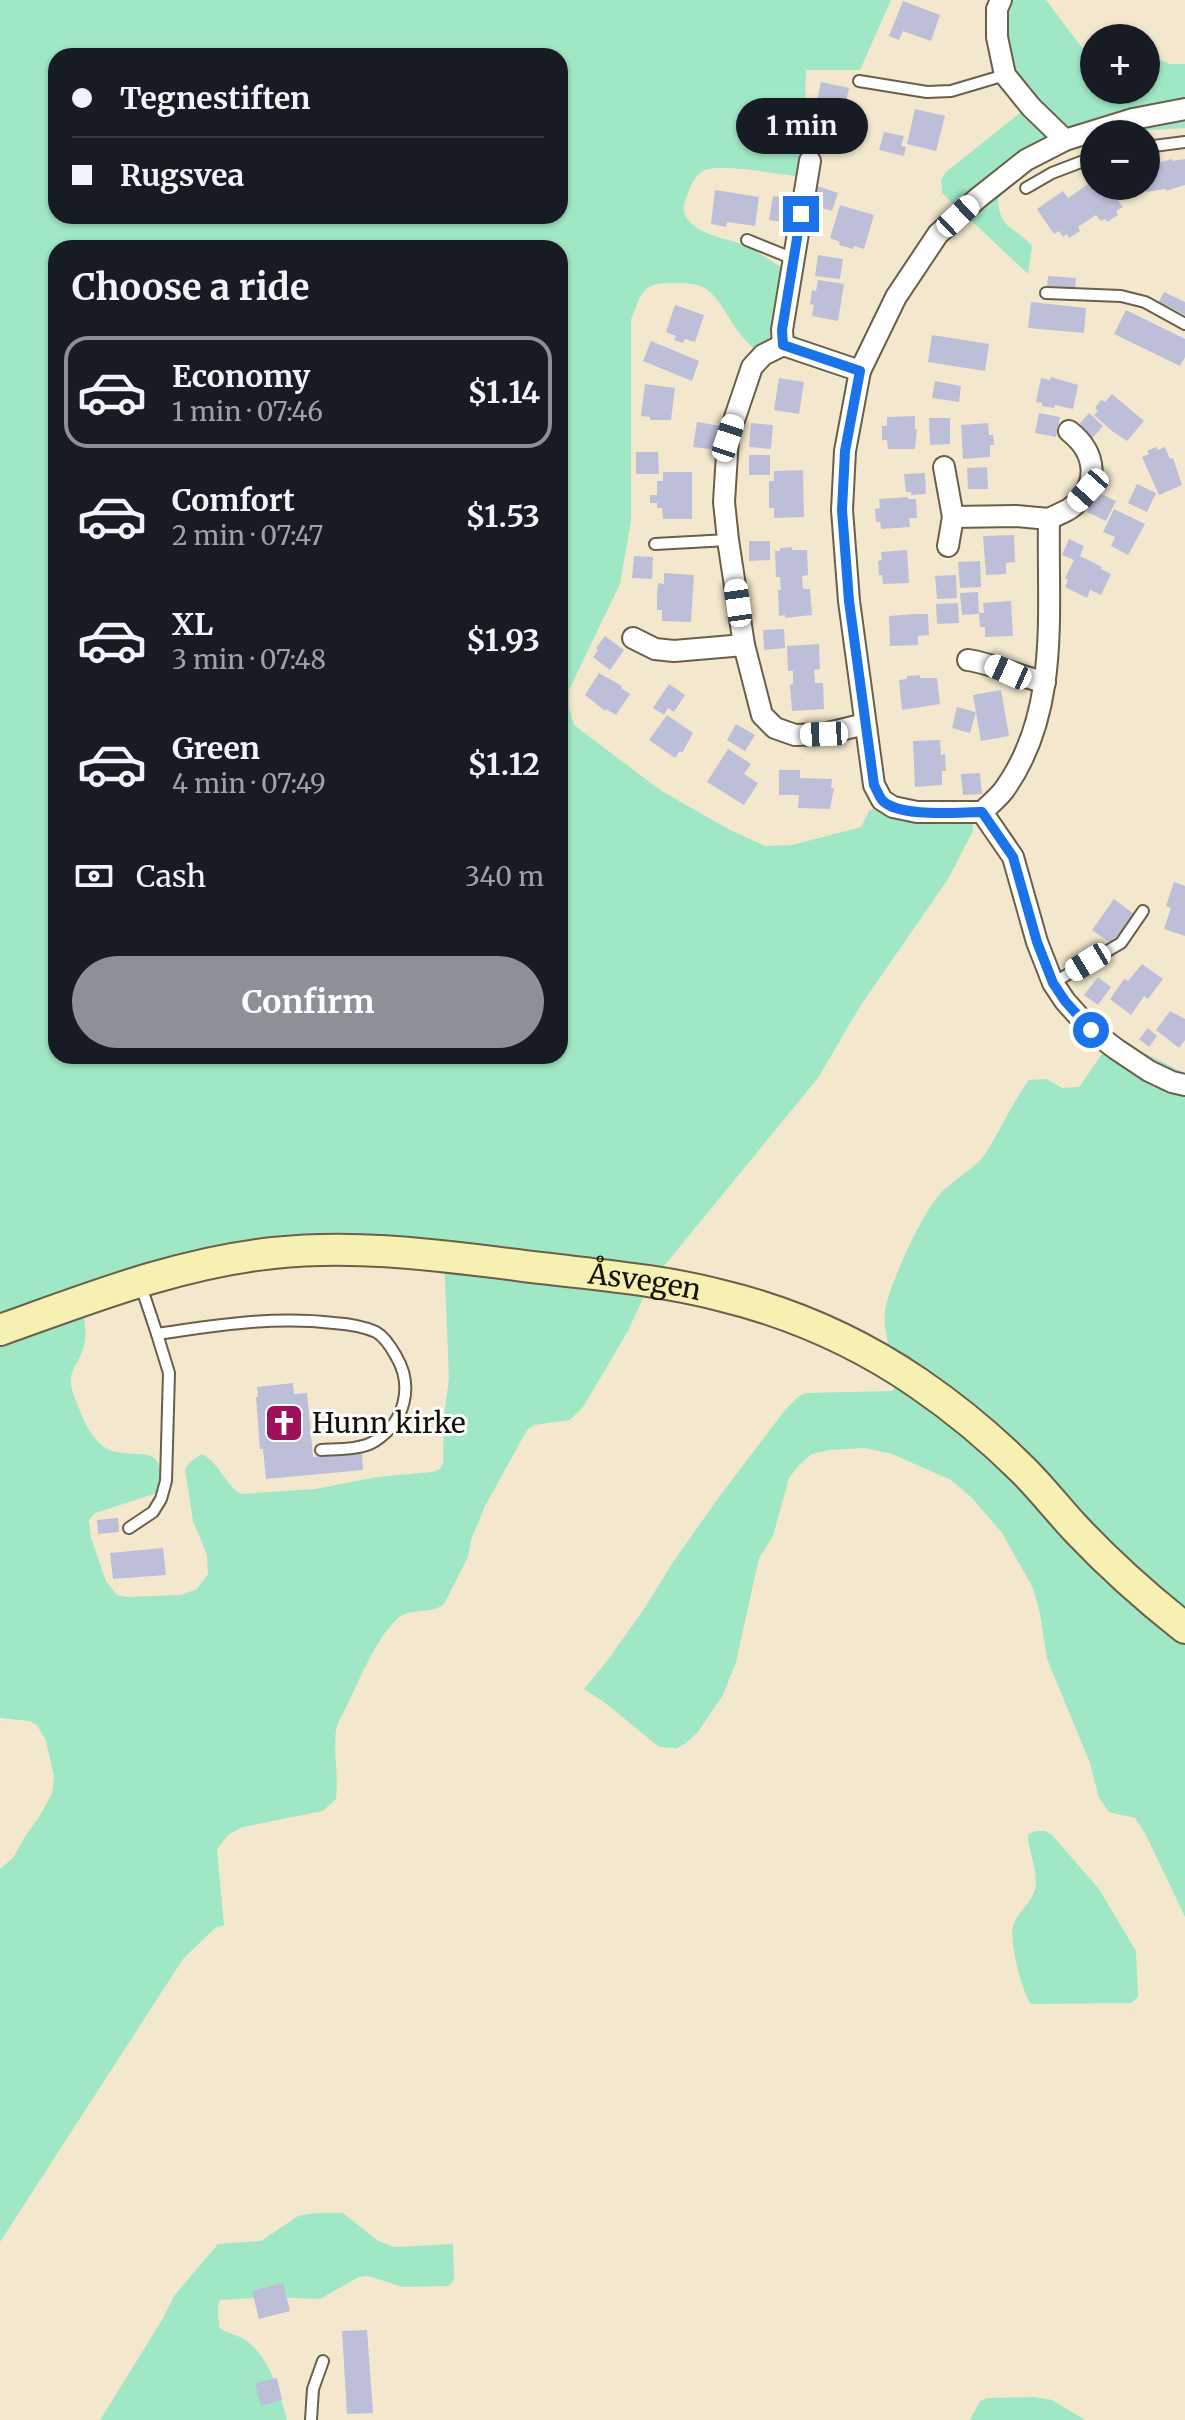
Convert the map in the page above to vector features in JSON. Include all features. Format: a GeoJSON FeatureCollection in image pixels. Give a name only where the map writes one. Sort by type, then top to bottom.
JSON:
{"type":"FeatureCollection","features":[{"type":"Feature","properties":{"kind":"main road","name":"Åsvegen"},"geometry":{"type":"LineString","coordinates":[[0,1330],[139,1281],[197,1265],[272,1253],[323,1249],[384,1249],[626,1279],[717,1294],[778,1311],[851,1343],[916,1382],[965,1417],[1025,1472],[1078,1532],[1141,1594],[1185,1628]]}},
{"type":"Feature","properties":{"kind":"street"},"geometry":{"type":"LineString","coordinates":[[1001,0],[997,9],[997,37],[1005,75],[1031,107],[1065,140]]}},
{"type":"Feature","properties":{"kind":"street"},"geometry":{"type":"LineString","coordinates":[[1049,519],[1050,633],[1045,682],[1036,725],[1022,759],[1003,791],[982,812],[917,812],[893,807],[882,800],[874,785],[849,601],[842,510],[845,451],[860,371],[896,297],[938,234],[978,198],[1026,160],[1065,140],[1133,119],[1185,109]]}},
{"type":"Feature","properties":{"kind":"street"},"geometry":{"type":"LineString","coordinates":[[783,345],[782,330],[810,161]]}},
{"type":"Feature","properties":{"kind":"street"},"geometry":{"type":"LineString","coordinates":[[860,371],[783,345],[763,355],[752,367],[728,438],[724,502],[744,645],[762,715],[775,728],[795,735],[824,734],[865,724]]}},
{"type":"Feature","properties":{"kind":"street"},"geometry":{"type":"LineString","coordinates":[[953,517],[1049,519],[1072,508],[1088,490],[1092,472],[1090,456],[1083,442],[1069,431]]}},
{"type":"Feature","properties":{"kind":"street"},"geometry":{"type":"LineString","coordinates":[[944,467],[953,517],[948,546]]}},
{"type":"Feature","properties":{"kind":"street"},"geometry":{"type":"LineString","coordinates":[[633,638],[655,649],[674,651],[744,645]]}},
{"type":"Feature","properties":{"kind":"street"},"geometry":{"type":"LineString","coordinates":[[968,660],[988,663],[1045,682]]}},
{"type":"Feature","properties":{"kind":"street"},"geometry":{"type":"LineString","coordinates":[[982,812],[1013,857],[1037,942],[1053,983],[1065,1001],[1091,1030],[1116,1049],[1149,1071],[1185,1085]]}},
{"type":"Feature","properties":{"kind":"lane"},"geometry":{"type":"LineString","coordinates":[[859,81],[927,92],[951,91],[1005,75]]}},
{"type":"Feature","properties":{"kind":"lane"},"geometry":{"type":"LineString","coordinates":[[1160,145],[1185,142]]}},
{"type":"Feature","properties":{"kind":"lane"},"geometry":{"type":"LineString","coordinates":[[1026,188],[1080,162]]}},
{"type":"Feature","properties":{"kind":"lane"},"geometry":{"type":"LineString","coordinates":[[747,240],[794,259]]}},
{"type":"Feature","properties":{"kind":"lane"},"geometry":{"type":"LineString","coordinates":[[1046,293],[1121,296],[1145,302],[1185,324]]}},
{"type":"Feature","properties":{"kind":"lane"},"geometry":{"type":"LineString","coordinates":[[655,544],[728,540]]}},
{"type":"Feature","properties":{"kind":"lane"},"geometry":{"type":"LineString","coordinates":[[1053,983],[1121,943],[1143,911]]}},
{"type":"Feature","properties":{"kind":"lane"},"geometry":{"type":"LineString","coordinates":[[129,1528],[153,1512],[166,1481],[169,1373],[139,1281]]}},
{"type":"Feature","properties":{"kind":"lane"},"geometry":{"type":"LineString","coordinates":[[157,1334],[225,1323],[305,1319],[355,1325],[378,1333],[391,1347],[405,1377],[405,1401],[401,1413],[375,1442],[321,1450]]}},
{"type":"Feature","properties":{"kind":"lane"},"geometry":{"type":"LineString","coordinates":[[311,2420],[313,2389],[323,2361]]}},
{"type":"Feature","properties":{"kind":"green space"},"geometry":{"type":"Polygon","coordinates":[[[0,0],[891,0],[860,70],[806,70],[804,131],[796,176],[711,169],[698,175],[685,200],[685,214],[698,229],[749,247],[791,273],[784,348],[760,354],[740,334],[714,296],[700,286],[662,283],[648,288],[640,297],[631,320],[631,521],[620,584],[569,690],[569,708],[574,725],[660,790],[765,846],[792,845],[861,827],[869,811],[876,807],[973,803],[973,831],[948,879],[859,1008],[818,1078],[650,1283],[628,1331],[583,1407],[570,1420],[534,1425],[527,1430],[485,1506],[471,1540],[468,1557],[444,1604],[398,1618],[382,1637],[337,1728],[336,1799],[323,1811],[243,1827],[228,1835],[217,1849],[224,1925],[215,1928],[183,1959],[0,2242],[0,1869],[13,1858],[39,1817],[52,1794],[54,1776],[46,1741],[37,1725],[29,1721],[0,1718],[0,0]],[[285,1246],[84,1309],[85,1342],[71,1382],[84,1419],[102,1445],[119,1452],[153,1457],[161,1473],[161,1489],[154,1494],[95,1513],[89,1520],[91,1538],[106,1581],[117,1595],[181,1595],[197,1589],[208,1574],[207,1555],[193,1521],[185,1469],[202,1454],[241,1494],[315,1489],[377,1477],[432,1472],[440,1469],[443,1463],[444,1415],[449,1379],[444,1254],[285,1246]]]}},
{"type":"Feature","properties":{"kind":"green space"},"geometry":{"type":"Polygon","coordinates":[[[1001,0],[1046,0],[1080,45],[1080,104],[1160,104],[1160,59],[1170,64],[1185,64],[1185,128],[1160,130],[1160,120],[1080,120],[1080,146],[1020,171],[998,199],[1001,217],[1032,246],[1028,274],[942,193],[941,180],[946,172],[1030,105],[1011,85],[1001,0]]]}},
{"type":"Feature","properties":{"kind":"green space"},"geometry":{"type":"Polygon","coordinates":[[[1113,1038],[1185,1073],[1185,1917],[1135,1818],[1109,1812],[1099,1798],[1090,1763],[1047,1659],[1033,1588],[1002,1533],[972,1498],[951,1480],[892,1454],[865,1448],[829,1450],[812,1454],[789,1478],[773,1536],[759,1558],[736,1662],[723,1695],[698,1732],[685,1744],[677,1748],[659,1747],[584,1689],[644,1609],[719,1497],[798,1397],[805,1393],[893,1391],[894,1373],[885,1325],[887,1301],[909,1246],[932,1204],[985,1154],[1029,1080],[1046,1079],[1062,1088],[1079,1087],[1113,1038]]]}},
{"type":"Feature","properties":{"kind":"green space"},"geometry":{"type":"Polygon","coordinates":[[[1036,1831],[1052,1835],[1099,1889],[1136,1951],[1138,1997],[1131,2003],[1031,2004],[1027,1998],[1017,1966],[1012,1933],[1015,1922],[1035,1889],[1036,1875],[1028,1834],[1036,1831]]]}},
{"type":"Feature","properties":{"kind":"green space"},"geometry":{"type":"Polygon","coordinates":[[[343,2213],[378,2241],[394,2247],[453,2244],[454,2280],[448,2286],[403,2287],[368,2276],[359,2277],[320,2299],[266,2297],[220,2300],[219,2327],[242,2338],[259,2353],[277,2386],[287,2420],[100,2420],[174,2296],[218,2244],[261,2241],[298,2216],[343,2213]]]}},
{"type":"Feature","properties":{"kind":"green space"},"geometry":{"type":"Polygon","coordinates":[[[1034,2397],[1052,2400],[1085,2420],[970,2420],[980,2401],[988,2398],[1034,2397]]]}},
{"type":"Feature","properties":{"kind":"building"},"geometry":{"type":"Polygon","coordinates":[[[903,1],[940,15],[931,41],[903,31],[899,40],[889,36],[903,1]]]}},
{"type":"Feature","properties":{"kind":"building"},"geometry":{"type":"Polygon","coordinates":[[[821,82],[849,88],[842,121],[836,120],[834,129],[817,126],[819,116],[814,115],[821,82]]]}},
{"type":"Feature","properties":{"kind":"building"},"geometry":{"type":"Polygon","coordinates":[[[915,109],[945,116],[936,151],[907,144],[915,109]]]}},
{"type":"Feature","properties":{"kind":"building"},"geometry":{"type":"Polygon","coordinates":[[[884,132],[904,136],[901,146],[906,147],[904,156],[879,150],[884,132]]]}},
{"type":"Feature","properties":{"kind":"building"},"geometry":{"type":"Polygon","coordinates":[[[1185,159],[1185,185],[1160,190],[1160,162],[1185,159]]]}},
{"type":"Feature","properties":{"kind":"building"},"geometry":{"type":"Polygon","coordinates":[[[817,186],[838,193],[832,211],[812,205],[817,186]]]}},
{"type":"Feature","properties":{"kind":"building"},"geometry":{"type":"Polygon","coordinates":[[[715,190],[759,197],[755,226],[727,222],[726,227],[711,224],[715,190]]]}},
{"type":"Feature","properties":{"kind":"building"},"geometry":{"type":"Polygon","coordinates":[[[1080,190],[1080,200],[1120,200],[1123,207],[1116,211],[1118,215],[1107,222],[1096,215],[1078,227],[1080,231],[1069,238],[1067,234],[1063,237],[1059,231],[1054,234],[1037,209],[1063,191],[1068,198],[1080,190]]]}},
{"type":"Feature","properties":{"kind":"building"},"geometry":{"type":"Polygon","coordinates":[[[773,196],[793,199],[789,223],[769,220],[773,196]]]}},
{"type":"Feature","properties":{"kind":"building"},"geometry":{"type":"Polygon","coordinates":[[[840,205],[874,215],[864,249],[839,245],[840,242],[830,238],[840,205]]]}},
{"type":"Feature","properties":{"kind":"building"},"geometry":{"type":"Polygon","coordinates":[[[818,255],[843,259],[840,279],[815,276],[818,255]]]}},
{"type":"Feature","properties":{"kind":"building"},"geometry":{"type":"Polygon","coordinates":[[[1048,276],[1076,278],[1075,290],[1047,287],[1048,276]]]}},
{"type":"Feature","properties":{"kind":"building"},"geometry":{"type":"Polygon","coordinates":[[[818,280],[844,284],[838,321],[812,316],[812,290],[816,291],[818,280]]]}},
{"type":"Feature","properties":{"kind":"building"},"geometry":{"type":"Polygon","coordinates":[[[1164,292],[1185,302],[1185,315],[1159,302],[1164,292]]]}},
{"type":"Feature","properties":{"kind":"building"},"geometry":{"type":"Polygon","coordinates":[[[1031,302],[1086,308],[1084,333],[1028,328],[1031,302]]]}},
{"type":"Feature","properties":{"kind":"building"},"geometry":{"type":"Polygon","coordinates":[[[675,305],[704,315],[695,342],[674,340],[676,336],[666,332],[675,305]]]}},
{"type":"Feature","properties":{"kind":"building"},"geometry":{"type":"Polygon","coordinates":[[[1126,310],[1185,339],[1185,357],[1180,366],[1114,334],[1126,310]]]}},
{"type":"Feature","properties":{"kind":"building"},"geometry":{"type":"Polygon","coordinates":[[[932,335],[989,344],[985,371],[928,362],[932,335]]]}},
{"type":"Feature","properties":{"kind":"building"},"geometry":{"type":"Polygon","coordinates":[[[651,341],[699,361],[692,381],[643,361],[651,341]]]}},
{"type":"Feature","properties":{"kind":"building"},"geometry":{"type":"Polygon","coordinates":[[[1051,377],[1078,385],[1073,409],[1042,406],[1042,403],[1036,402],[1041,378],[1050,380],[1051,377]]]}},
{"type":"Feature","properties":{"kind":"building"},"geometry":{"type":"Polygon","coordinates":[[[779,378],[804,382],[799,414],[774,410],[779,378]]]}},
{"type":"Feature","properties":{"kind":"building"},"geometry":{"type":"Polygon","coordinates":[[[935,381],[961,386],[959,402],[932,398],[935,381]]]}},
{"type":"Feature","properties":{"kind":"building"},"geometry":{"type":"Polygon","coordinates":[[[645,384],[675,388],[671,420],[650,420],[650,417],[641,416],[645,384]]]}},
{"type":"Feature","properties":{"kind":"building"},"geometry":{"type":"Polygon","coordinates":[[[1112,394],[1144,421],[1127,441],[1094,415],[1101,400],[1105,402],[1112,394]]]}},
{"type":"Feature","properties":{"kind":"building"},"geometry":{"type":"Polygon","coordinates":[[[1039,413],[1060,417],[1056,437],[1035,433],[1039,413]]]}},
{"type":"Feature","properties":{"kind":"building"},"geometry":{"type":"Polygon","coordinates":[[[1089,413],[1103,426],[1090,441],[1076,428],[1089,413]]]}},
{"type":"Feature","properties":{"kind":"building"},"geometry":{"type":"Polygon","coordinates":[[[915,416],[915,449],[888,449],[887,440],[882,440],[882,426],[887,426],[887,417],[915,416]]]}},
{"type":"Feature","properties":{"kind":"building"},"geometry":{"type":"Polygon","coordinates":[[[929,418],[950,418],[950,444],[930,445],[929,418]]]}},
{"type":"Feature","properties":{"kind":"building"},"geometry":{"type":"Polygon","coordinates":[[[697,422],[721,426],[718,450],[693,447],[697,422]]]}},
{"type":"Feature","properties":{"kind":"building"},"geometry":{"type":"Polygon","coordinates":[[[751,423],[773,425],[771,449],[749,447],[751,423]]]}},
{"type":"Feature","properties":{"kind":"building"},"geometry":{"type":"Polygon","coordinates":[[[988,423],[994,445],[990,445],[990,457],[963,459],[961,425],[988,423]]]}},
{"type":"Feature","properties":{"kind":"building"},"geometry":{"type":"Polygon","coordinates":[[[1156,447],[1158,450],[1165,447],[1170,459],[1173,458],[1182,485],[1159,495],[1142,457],[1156,447]]]}},
{"type":"Feature","properties":{"kind":"building"},"geometry":{"type":"Polygon","coordinates":[[[636,452],[658,452],[659,474],[636,474],[636,452]]]}},
{"type":"Feature","properties":{"kind":"building"},"geometry":{"type":"Polygon","coordinates":[[[749,455],[770,455],[770,475],[749,475],[749,455]]]}},
{"type":"Feature","properties":{"kind":"building"},"geometry":{"type":"Polygon","coordinates":[[[987,467],[988,489],[968,489],[967,468],[987,467]]]}},
{"type":"Feature","properties":{"kind":"building"},"geometry":{"type":"Polygon","coordinates":[[[803,470],[804,517],[774,518],[774,508],[769,508],[769,481],[774,481],[774,471],[803,470]]]}},
{"type":"Feature","properties":{"kind":"building"},"geometry":{"type":"Polygon","coordinates":[[[663,472],[692,472],[692,519],[663,519],[662,508],[657,508],[657,503],[650,503],[650,495],[657,495],[657,481],[663,481],[663,472]]]}},
{"type":"Feature","properties":{"kind":"building"},"geometry":{"type":"Polygon","coordinates":[[[925,473],[926,494],[911,495],[911,492],[906,492],[904,474],[925,473]]]}},
{"type":"Feature","properties":{"kind":"building"},"geometry":{"type":"Polygon","coordinates":[[[1137,484],[1156,493],[1147,512],[1128,503],[1137,484]]]}},
{"type":"Feature","properties":{"kind":"building"},"geometry":{"type":"Polygon","coordinates":[[[1097,492],[1116,501],[1106,521],[1087,512],[1097,492]]]}},
{"type":"Feature","properties":{"kind":"building"},"geometry":{"type":"Polygon","coordinates":[[[879,499],[916,499],[917,518],[909,518],[910,527],[881,529],[880,522],[876,522],[875,509],[880,508],[879,499]]]}},
{"type":"Feature","properties":{"kind":"building"},"geometry":{"type":"Polygon","coordinates":[[[1114,509],[1145,524],[1128,555],[1111,546],[1115,537],[1103,532],[1114,509]]]}},
{"type":"Feature","properties":{"kind":"building"},"geometry":{"type":"Polygon","coordinates":[[[1014,535],[1015,562],[1006,563],[1006,574],[986,575],[983,536],[1014,535]]]}},
{"type":"Feature","properties":{"kind":"building"},"geometry":{"type":"Polygon","coordinates":[[[1069,539],[1084,546],[1080,556],[1111,574],[1101,595],[1090,590],[1087,598],[1065,587],[1068,580],[1065,578],[1074,560],[1062,555],[1069,539]]]}},
{"type":"Feature","properties":{"kind":"building"},"geometry":{"type":"Polygon","coordinates":[[[749,541],[770,541],[770,560],[749,561],[749,541]]]}},
{"type":"Feature","properties":{"kind":"building"},"geometry":{"type":"Polygon","coordinates":[[[792,547],[792,550],[807,550],[808,575],[802,576],[803,589],[810,589],[812,615],[785,618],[785,615],[779,616],[778,590],[781,590],[780,577],[776,577],[775,551],[792,547]]]}},
{"type":"Feature","properties":{"kind":"building"},"geometry":{"type":"Polygon","coordinates":[[[907,550],[909,583],[883,584],[878,561],[882,560],[881,552],[907,550]]]}},
{"type":"Feature","properties":{"kind":"building"},"geometry":{"type":"Polygon","coordinates":[[[634,556],[653,557],[652,579],[632,578],[634,556]]]}},
{"type":"Feature","properties":{"kind":"building"},"geometry":{"type":"Polygon","coordinates":[[[980,561],[981,587],[960,588],[958,562],[980,561]]]}},
{"type":"Feature","properties":{"kind":"building"},"geometry":{"type":"Polygon","coordinates":[[[664,573],[694,575],[691,622],[662,621],[662,610],[657,610],[657,597],[658,583],[664,584],[664,573]]]}},
{"type":"Feature","properties":{"kind":"building"},"geometry":{"type":"Polygon","coordinates":[[[956,575],[957,598],[937,599],[935,576],[956,575]]]}},
{"type":"Feature","properties":{"kind":"building"},"geometry":{"type":"Polygon","coordinates":[[[978,592],[979,614],[962,615],[960,593],[978,592]]]}},
{"type":"Feature","properties":{"kind":"building"},"geometry":{"type":"Polygon","coordinates":[[[1011,601],[1013,636],[985,637],[985,627],[980,627],[979,613],[984,613],[983,603],[1011,601]]]}},
{"type":"Feature","properties":{"kind":"building"},"geometry":{"type":"Polygon","coordinates":[[[958,603],[959,623],[937,624],[936,604],[958,603]]]}},
{"type":"Feature","properties":{"kind":"building"},"geometry":{"type":"Polygon","coordinates":[[[928,614],[929,635],[918,636],[918,645],[890,646],[889,616],[928,614]]]}},
{"type":"Feature","properties":{"kind":"building"},"geometry":{"type":"Polygon","coordinates":[[[784,629],[785,648],[764,650],[763,630],[784,629]]]}},
{"type":"Feature","properties":{"kind":"building"},"geometry":{"type":"Polygon","coordinates":[[[605,636],[624,650],[610,670],[593,657],[605,636]]]}},
{"type":"Feature","properties":{"kind":"building"},"geometry":{"type":"Polygon","coordinates":[[[819,644],[820,669],[814,670],[815,683],[823,683],[824,709],[792,711],[790,685],[793,684],[793,671],[788,671],[787,646],[819,644]]]}},
{"type":"Feature","properties":{"kind":"building"},"geometry":{"type":"Polygon","coordinates":[[[599,673],[630,694],[616,715],[605,711],[585,695],[599,673]]]}},
{"type":"Feature","properties":{"kind":"building"},"geometry":{"type":"Polygon","coordinates":[[[920,675],[920,678],[937,678],[940,704],[902,710],[899,680],[920,675]]]}},
{"type":"Feature","properties":{"kind":"building"},"geometry":{"type":"Polygon","coordinates":[[[669,684],[685,695],[674,712],[668,708],[664,715],[653,708],[669,684]]]}},
{"type":"Feature","properties":{"kind":"building"},"geometry":{"type":"Polygon","coordinates":[[[1001,690],[1009,736],[981,741],[973,695],[1001,690]]]}},
{"type":"Feature","properties":{"kind":"building"},"geometry":{"type":"Polygon","coordinates":[[[957,707],[976,712],[970,733],[952,728],[957,707]]]}},
{"type":"Feature","properties":{"kind":"building"},"geometry":{"type":"Polygon","coordinates":[[[667,715],[693,733],[682,753],[680,751],[675,758],[649,740],[667,715]]]}},
{"type":"Feature","properties":{"kind":"building"},"geometry":{"type":"Polygon","coordinates":[[[736,724],[755,735],[745,751],[727,740],[736,724]]]}},
{"type":"Feature","properties":{"kind":"building"},"geometry":{"type":"Polygon","coordinates":[[[940,740],[946,771],[942,771],[942,785],[915,787],[913,741],[940,740]]]}},
{"type":"Feature","properties":{"kind":"building"},"geometry":{"type":"Polygon","coordinates":[[[728,749],[751,764],[744,774],[758,783],[744,805],[707,782],[728,749]]]}},
{"type":"Feature","properties":{"kind":"building"},"geometry":{"type":"Polygon","coordinates":[[[779,770],[800,770],[800,778],[832,779],[831,788],[834,788],[830,809],[798,808],[799,795],[779,795],[779,770]]]}},
{"type":"Feature","properties":{"kind":"building"},"geometry":{"type":"Polygon","coordinates":[[[980,773],[982,794],[963,795],[961,774],[980,773]]]}},
{"type":"Feature","properties":{"kind":"building"},"geometry":{"type":"Polygon","coordinates":[[[1174,882],[1185,886],[1185,936],[1164,929],[1171,908],[1166,906],[1174,882]]]}},
{"type":"Feature","properties":{"kind":"building"},"geometry":{"type":"Polygon","coordinates":[[[1114,899],[1134,914],[1112,944],[1092,930],[1114,899]]]}},
{"type":"Feature","properties":{"kind":"building"},"geometry":{"type":"Polygon","coordinates":[[[1142,964],[1163,979],[1148,999],[1144,996],[1131,1015],[1110,999],[1124,979],[1128,981],[1142,964]]]}},
{"type":"Feature","properties":{"kind":"building"},"geometry":{"type":"Polygon","coordinates":[[[1098,977],[1111,987],[1098,1005],[1084,995],[1098,977]]]}},
{"type":"Feature","properties":{"kind":"building"},"geometry":{"type":"Polygon","coordinates":[[[1170,1011],[1185,1019],[1185,1040],[1179,1048],[1156,1030],[1170,1011]]]}},
{"type":"Feature","properties":{"kind":"building"},"geometry":{"type":"Polygon","coordinates":[[[1148,1028],[1157,1036],[1149,1047],[1139,1039],[1148,1028]]]}},
{"type":"Feature","properties":{"kind":"building","name":"Hunn kirke"},"geometry":{"type":"Polygon","coordinates":[[[293,1383],[294,1394],[307,1393],[313,1457],[362,1453],[363,1470],[266,1479],[263,1449],[260,1449],[257,1387],[293,1383]]]}},
{"type":"Feature","properties":{"kind":"building"},"geometry":{"type":"Polygon","coordinates":[[[118,1518],[119,1532],[98,1534],[97,1520],[118,1518]]]}},
{"type":"Feature","properties":{"kind":"building"},"geometry":{"type":"Polygon","coordinates":[[[163,1548],[166,1575],[113,1579],[110,1553],[163,1548]]]}},
{"type":"Feature","properties":{"kind":"building"},"geometry":{"type":"Polygon","coordinates":[[[283,2283],[290,2311],[259,2319],[252,2291],[283,2283]]]}},
{"type":"Feature","properties":{"kind":"building"},"geometry":{"type":"Polygon","coordinates":[[[367,2330],[373,2413],[347,2414],[342,2331],[367,2330]]]}},
{"type":"Feature","properties":{"kind":"building"},"geometry":{"type":"Polygon","coordinates":[[[277,2378],[282,2400],[261,2406],[255,2383],[277,2378]]]}},
{"type":"Feature","properties":{"kind":"place","name":"Hunn kirke"},"geometry":{"type":"Point","coordinates":[284,1423]}},
{"type":"Feature","properties":{"kind":"route"},"geometry":{"type":"LineString","coordinates":[[801,214],[782,330],[783,345],[860,371],[845,451],[842,510],[849,601],[874,785],[882,800],[893,807],[917,812],[982,812],[1013,857],[1037,942],[1053,983],[1091,1030]]}}]}
